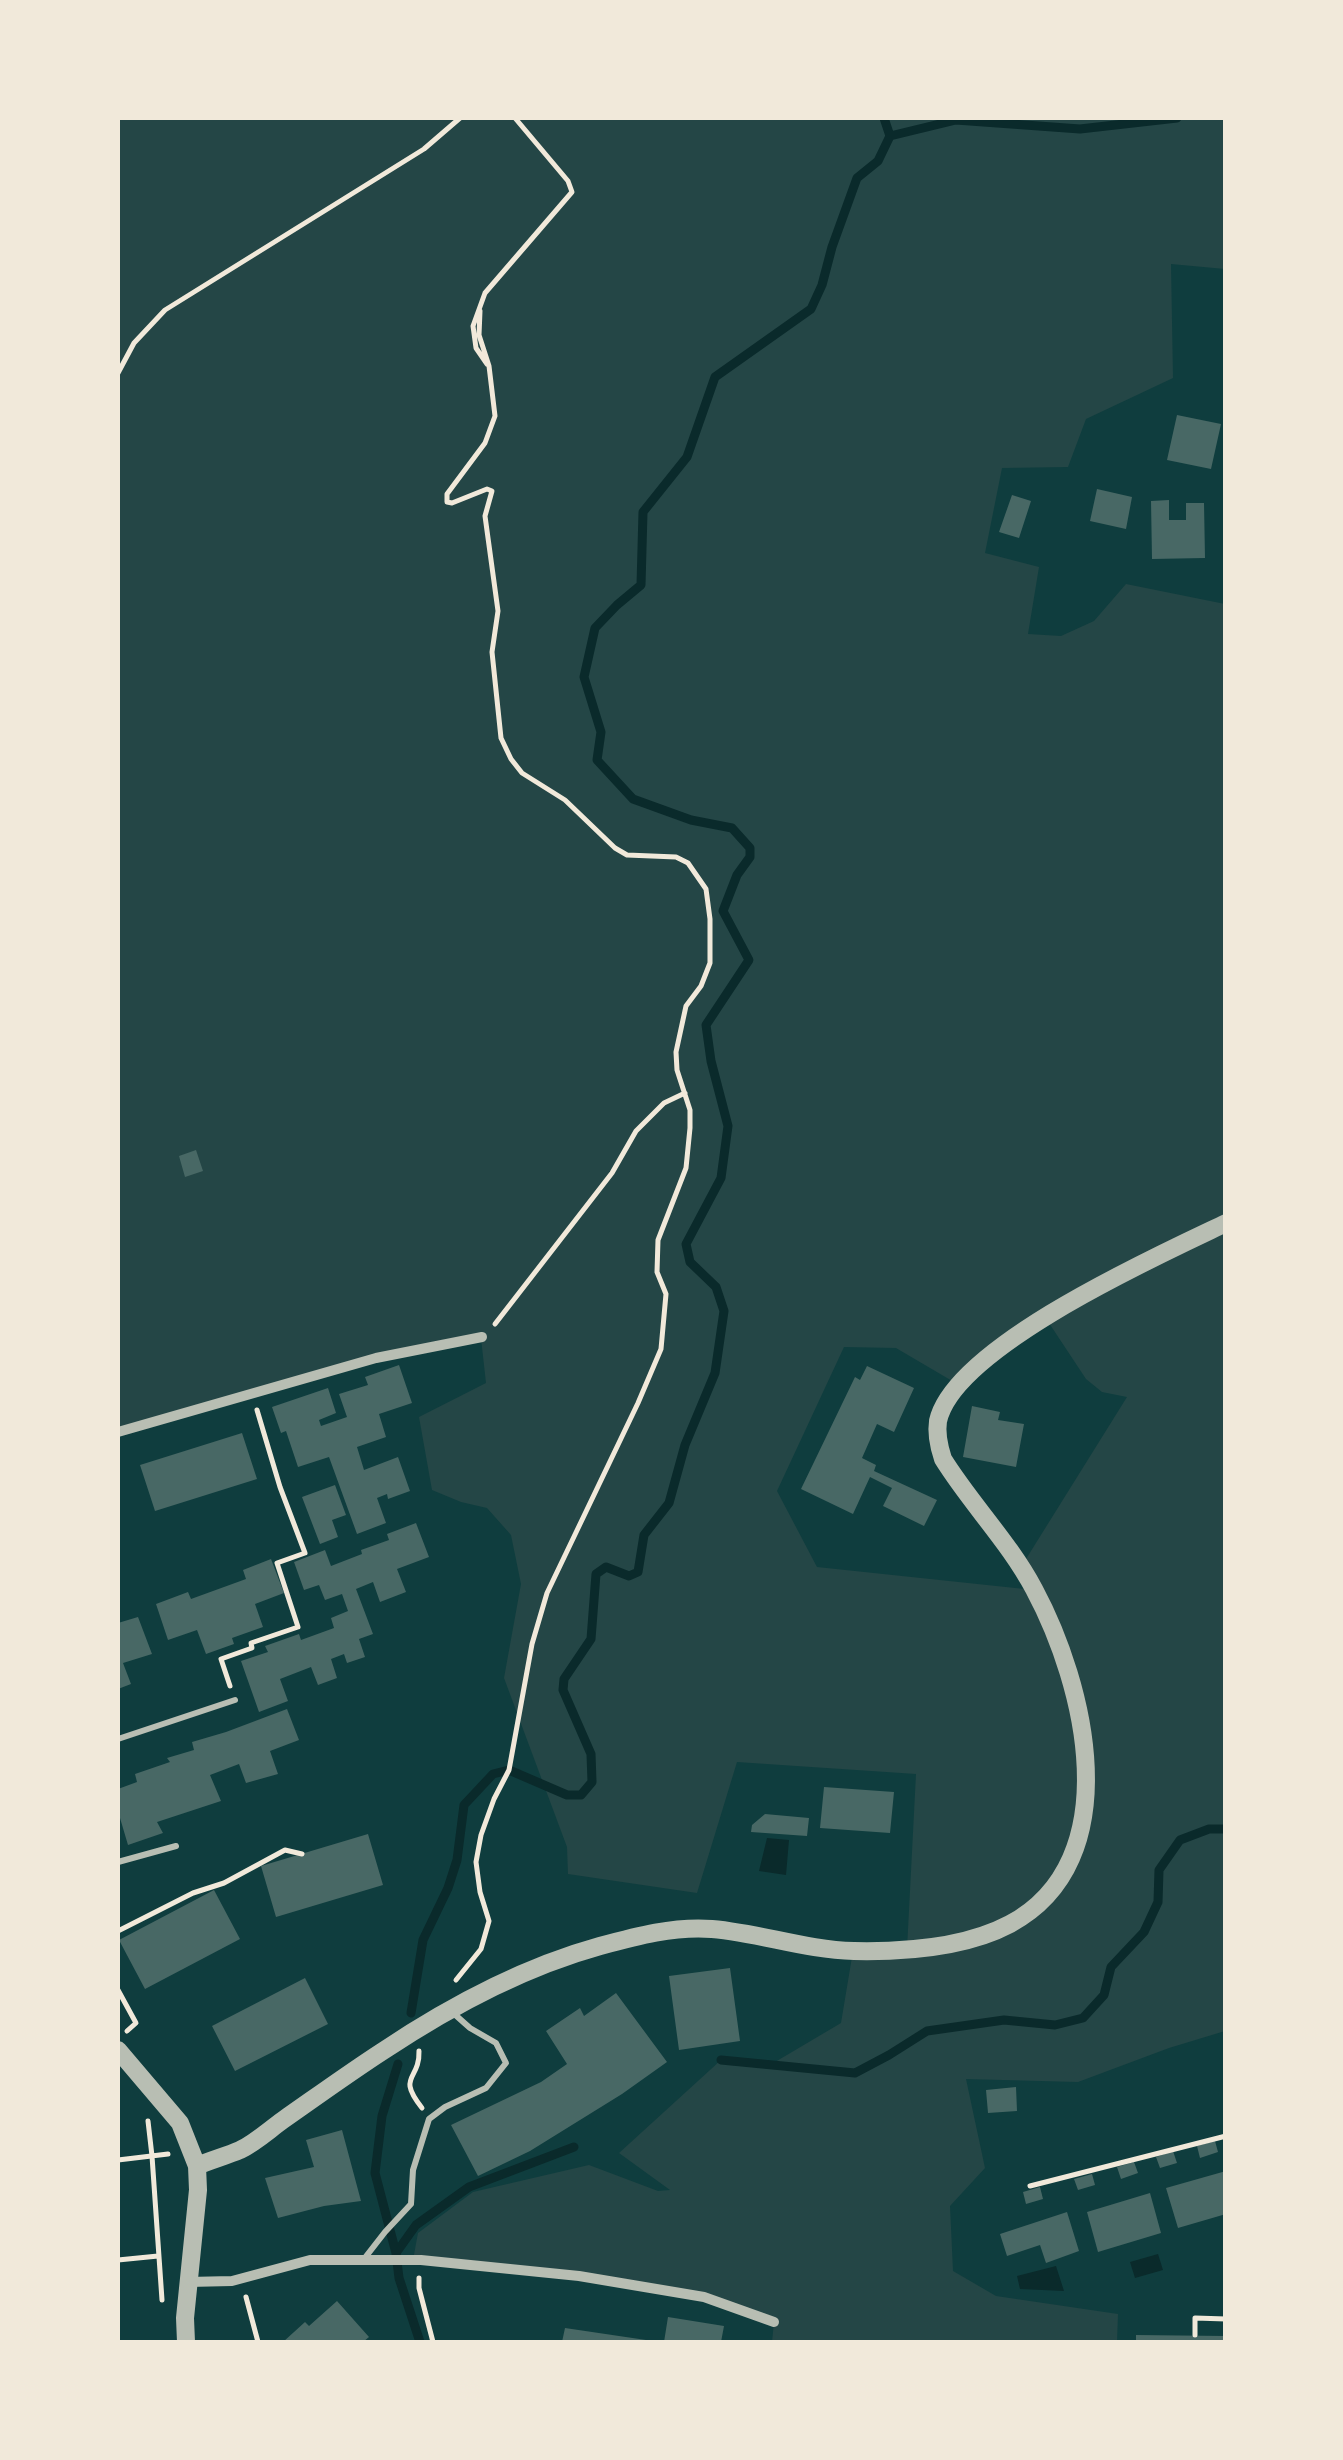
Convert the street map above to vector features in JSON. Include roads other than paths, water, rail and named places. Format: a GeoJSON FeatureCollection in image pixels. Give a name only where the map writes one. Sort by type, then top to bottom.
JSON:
{"type":"FeatureCollection","features":[{"type":"Feature","properties":{"kind":"street"},"geometry":{"type":"LineString","coordinates":[[197,2166],[242,2149],[381,2052],[450,2010],[556,1960],[671,1930],[715,1929],[838,1950],[907,1949],[990,1933],[1029,1912],[1048,1893],[1071,1857],[1086,1808],[1084,1753],[1073,1690],[1050,1623],[1028,1579],[942,1459],[938,1420],[959,1385],[995,1351],[1045,1316],[1226,1223]]}},
{"type":"Feature","properties":{"kind":"street"},"geometry":{"type":"LineString","coordinates":[[118,1432],[376,1358],[482,1338]]}},
{"type":"Feature","properties":{"kind":"street"},"geometry":{"type":"LineString","coordinates":[[118,2050],[180,2123],[197,2166],[198,2190],[184,2318],[186,2342]]}},
{"type":"Feature","properties":{"kind":"street"},"geometry":{"type":"LineString","coordinates":[[188,2282],[240,2278],[310,2260],[408,2260],[578,2276],[704,2297],[774,2322]]}},
{"type":"Feature","properties":{"kind":"lane"},"geometry":{"type":"LineString","coordinates":[[118,1739],[235,1700]]}},
{"type":"Feature","properties":{"kind":"lane"},"geometry":{"type":"LineString","coordinates":[[118,1862],[176,1846]]}},
{"type":"Feature","properties":{"kind":"lane"},"geometry":{"type":"LineString","coordinates":[[364,2259],[411,2204],[414,2170],[430,2118],[445,2106],[486,2088],[506,2062],[496,2043],[450,2010]]}},
{"type":"Feature","properties":{"kind":"waterway"},"geometry":{"type":"LineString","coordinates":[[884,118],[890,136]]}},
{"type":"Feature","properties":{"kind":"waterway"},"geometry":{"type":"LineString","coordinates":[[411,2013],[423,1940],[457,1860],[464,1805],[493,1774],[509,1770],[567,1795],[581,1795],[592,1782],[591,1754],[563,1690],[564,1679],[591,1639],[596,1574],[606,1567],[629,1576],[638,1572],[644,1535],[669,1503],[685,1445],[715,1373],[724,1311],[716,1287],[690,1262],[686,1244],[721,1178],[728,1126],[706,1025],[749,960],[723,911],[737,875],[750,857],[750,848],[732,828],[691,820],[633,799],[597,760],[601,732],[584,677],[595,628],[641,585],[643,512],[687,457],[715,377],[811,309],[857,178],[878,161],[890,136],[956,120],[1080,129],[1177,118]]}},
{"type":"Feature","properties":{"kind":"waterway"},"geometry":{"type":"LineString","coordinates":[[721,2060],[855,2073],[927,2031],[1004,2020],[1055,2025],[1083,2018],[1104,1995],[1111,1967],[1144,1932],[1158,1902],[1159,1870],[1180,1840],[1209,1829],[1226,1829]]}},
{"type":"Feature","properties":{"kind":"waterway"},"geometry":{"type":"LineString","coordinates":[[398,2064],[382,2116],[375,2173],[399,2278],[420,2342]]}},
{"type":"Feature","properties":{"kind":"waterway"},"geometry":{"type":"LineString","coordinates":[[396,2253],[416,2225],[469,2187],[574,2147]]}}]}
